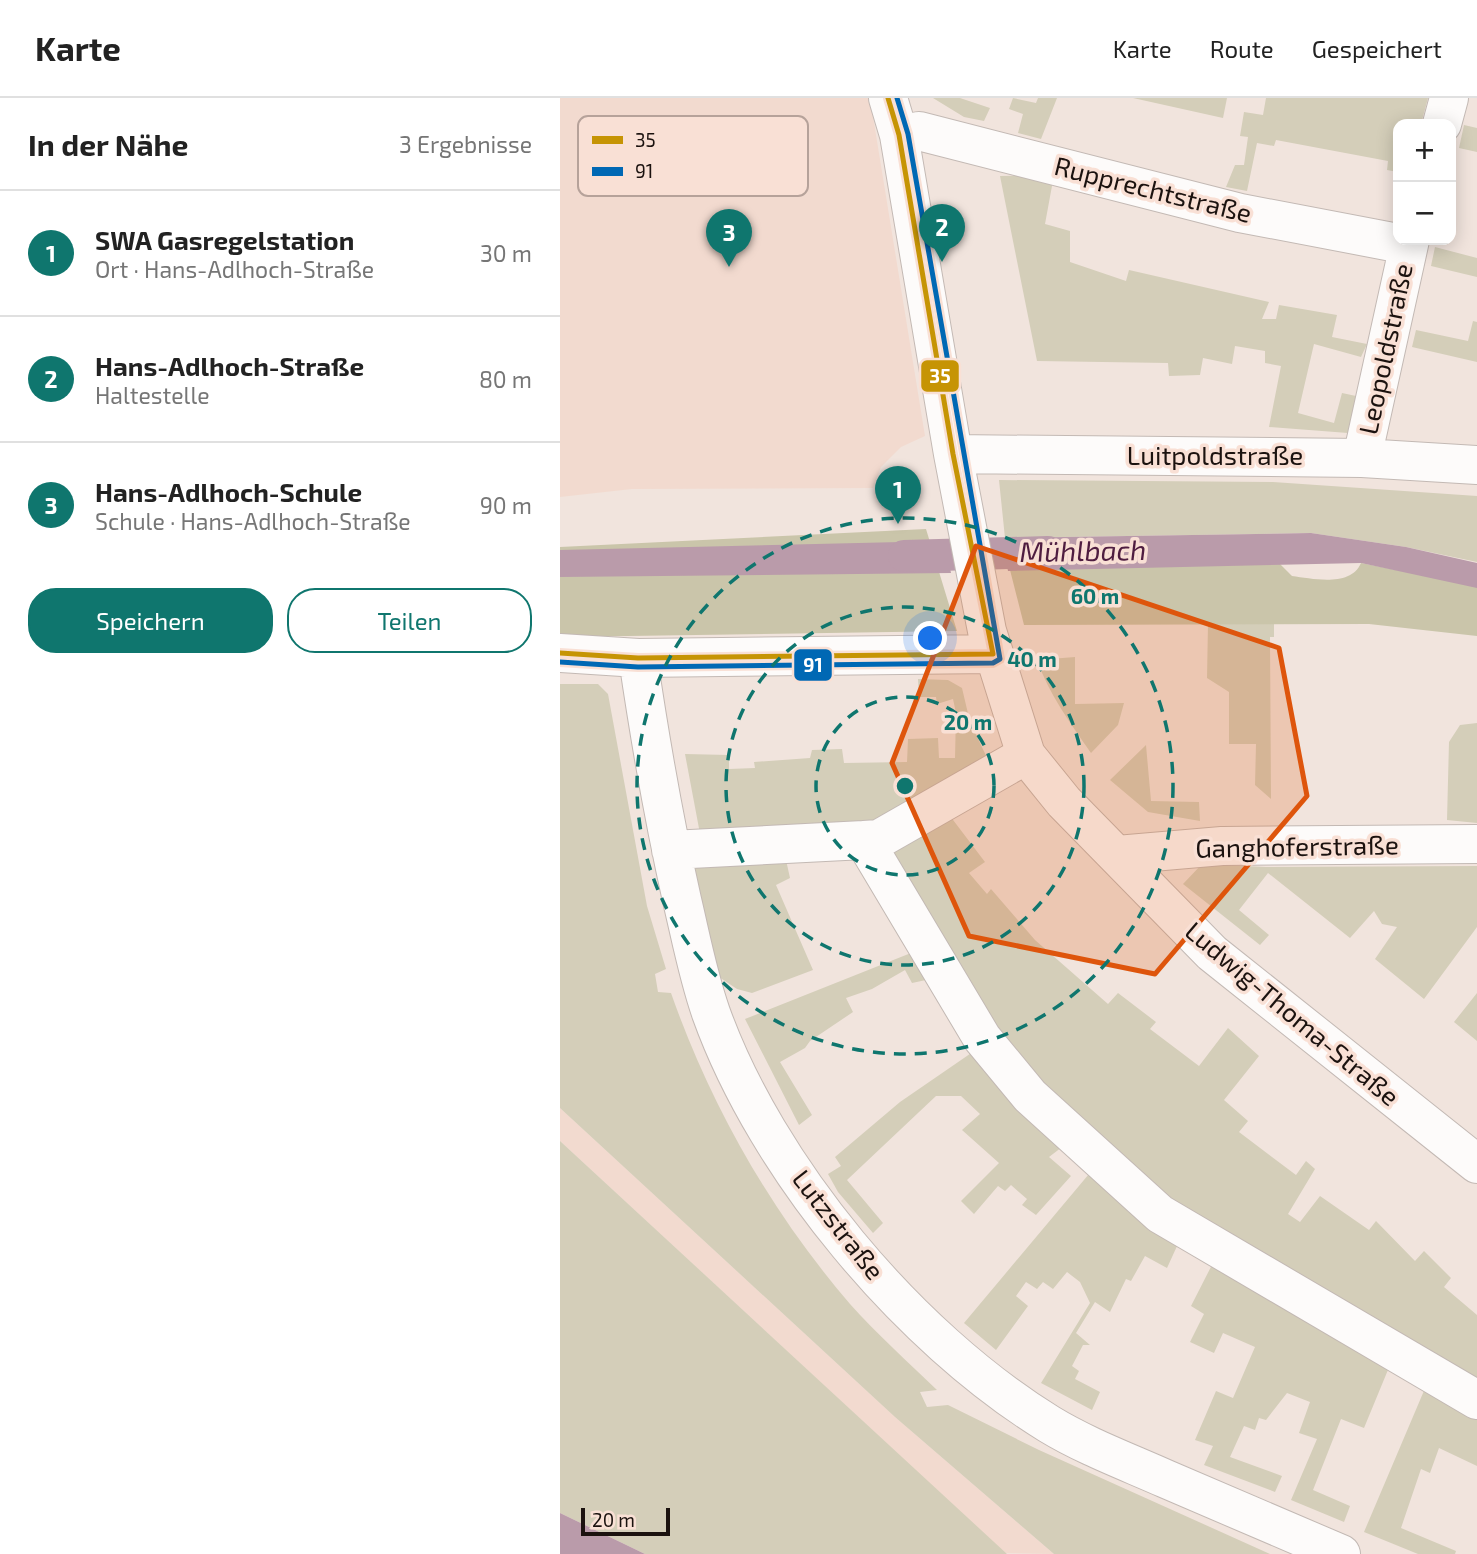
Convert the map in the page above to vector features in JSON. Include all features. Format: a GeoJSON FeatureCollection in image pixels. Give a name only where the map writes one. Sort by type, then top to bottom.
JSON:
{"type":"FeatureCollection","features":[{"type":"Feature","properties":{"kind":"street","name":"Ludwig-Thoma-Straße"},"geometry":{"type":"LineString","coordinates":[[888,98],[899,135],[977,579],[993,654],[1026,755],[1065,802],[1212,954],[1477,1164]]}},
{"type":"Feature","properties":{"kind":"street"},"geometry":{"type":"LineString","coordinates":[[1443,119],[1449,98]]}},
{"type":"Feature","properties":{"kind":"street","name":"Rupprechtstraße"},"geometry":{"type":"LineString","coordinates":[[899,135],[919,131],[1240,213],[1393,239]]}},
{"type":"Feature","properties":{"kind":"street","name":"Leopoldstraße"},"geometry":{"type":"LineString","coordinates":[[1362,458],[1408,245]]}},
{"type":"Feature","properties":{"kind":"street","name":"Luitpoldstraße"},"geometry":{"type":"LineString","coordinates":[[953,454],[1362,458],[1477,466]]}},
{"type":"Feature","properties":{"kind":"street"},"geometry":{"type":"LineString","coordinates":[[560,653],[638,658],[993,654]]}},
{"type":"Feature","properties":{"kind":"street","name":"Lutzstraße"},"geometry":{"type":"LineString","coordinates":[[638,658],[657,784],[699,974],[712,1015],[740,1078],[783,1154],[834,1228],[916,1318],[969,1365],[1050,1425],[1135,1466],[1341,1554]]}},
{"type":"Feature","properties":{"kind":"street"},"geometry":{"type":"LineString","coordinates":[[671,850],[878,839],[1026,755]]}},
{"type":"Feature","properties":{"kind":"street"},"geometry":{"type":"LineString","coordinates":[[864,840],[982,1038],[1030,1096],[1160,1214],[1477,1400]]}},
{"type":"Feature","properties":{"kind":"street","name":"Ganghoferstraße"},"geometry":{"type":"LineString","coordinates":[[1117,855],[1222,846],[1477,844]]}},
{"type":"Feature","properties":{"kind":"highlighted area"},"geometry":{"type":"Polygon","coordinates":[[[976,546],[1279,648],[1307,796],[1155,974],[969,936],[892,763],[976,546]]]}},
{"type":"Feature","properties":{"kind":"shaded area"},"geometry":{"type":"Polygon","coordinates":[[[560,98],[870,98],[925,436],[901,447],[881,467],[873,488],[632,489],[560,497],[560,98]]]}},
{"type":"Feature","properties":{"kind":"shaded area"},"geometry":{"type":"Polygon","coordinates":[[[933,98],[960,98],[990,108],[984,121],[964,117],[933,98]]]}},
{"type":"Feature","properties":{"kind":"shaded area"},"geometry":{"type":"Polygon","coordinates":[[[1013,98],[1036,103],[1038,98],[1057,98],[1041,139],[1018,133],[1023,114],[1009,109],[1013,98]]]}},
{"type":"Feature","properties":{"kind":"shaded area"},"geometry":{"type":"Polygon","coordinates":[[[1133,98],[1227,98],[1223,118],[1133,98]]]}},
{"type":"Feature","properties":{"kind":"shaded area"},"geometry":{"type":"Polygon","coordinates":[[[1266,98],[1428,98],[1422,119],[1393,119],[1393,171],[1387,170],[1388,161],[1276,140],[1274,146],[1257,143],[1247,191],[1226,187],[1235,165],[1244,165],[1248,137],[1240,136],[1244,112],[1263,115],[1266,98]]]}},
{"type":"Feature","properties":{"kind":"shaded area"},"geometry":{"type":"Polygon","coordinates":[[[1464,125],[1477,128],[1477,152],[1459,148],[1464,125]]]}},
{"type":"Feature","properties":{"kind":"shaded area"},"geometry":{"type":"Polygon","coordinates":[[[1054,175],[1045,224],[1070,231],[1070,262],[1126,281],[1129,270],[1269,302],[1262,319],[1276,319],[1279,305],[1337,315],[1332,337],[1367,344],[1361,357],[1314,344],[1298,413],[1334,423],[1342,393],[1356,396],[1348,433],[1269,427],[1281,366],[1265,363],[1265,351],[1235,346],[1232,364],[1203,358],[1200,375],[1169,376],[1168,363],[1037,361],[1000,176],[1054,175]]]}},
{"type":"Feature","properties":{"kind":"shaded area"},"geometry":{"type":"Polygon","coordinates":[[[1435,247],[1477,258],[1477,277],[1431,266],[1435,247]]]}},
{"type":"Feature","properties":{"kind":"shaded area"},"geometry":{"type":"Polygon","coordinates":[[[1473,321],[1477,322],[1477,362],[1412,347],[1416,330],[1468,341],[1473,321]]]}},
{"type":"Feature","properties":{"kind":"shaded area"},"geometry":{"type":"Polygon","coordinates":[[[999,480],[1273,482],[1477,496],[1477,562],[1406,547],[1311,533],[1005,538],[999,480]]]}},
{"type":"Feature","properties":{"kind":"shaded area"},"geometry":{"type":"Polygon","coordinates":[[[926,529],[957,631],[560,637],[560,547],[926,529]]]}},
{"type":"Feature","properties":{"kind":"shaded area"},"geometry":{"type":"Polygon","coordinates":[[[1361,563],[1477,586],[1477,636],[1369,624],[1024,625],[1010,570],[1280,564],[1292,576],[1331,580],[1349,576],[1361,563]]]}},
{"type":"Feature","properties":{"kind":"shaded area"},"geometry":{"type":"Polygon","coordinates":[[[1208,623],[1274,624],[1274,637],[1270,637],[1271,799],[1255,785],[1256,744],[1229,744],[1229,692],[1207,678],[1208,623]]]}},
{"type":"Feature","properties":{"kind":"shaded area"},"geometry":{"type":"Polygon","coordinates":[[[1075,657],[1075,704],[1124,703],[1118,725],[1091,753],[1054,696],[1037,660],[1075,657]]]}},
{"type":"Feature","properties":{"kind":"shaded area"},"geometry":{"type":"Polygon","coordinates":[[[918,679],[948,680],[962,688],[970,722],[990,764],[876,833],[701,839],[685,754],[729,755],[729,769],[755,768],[754,762],[810,758],[812,750],[842,749],[844,763],[907,762],[908,739],[938,738],[939,758],[955,758],[956,713],[953,699],[937,704],[936,697],[919,697],[918,679]]]}},
{"type":"Feature","properties":{"kind":"shaded area"},"geometry":{"type":"Polygon","coordinates":[[[560,684],[598,684],[608,694],[647,906],[666,969],[655,974],[658,992],[671,993],[705,1077],[725,1118],[746,1157],[795,1233],[850,1304],[937,1390],[920,1392],[927,1407],[948,1405],[1039,1450],[1270,1554],[1054,1554],[895,1417],[560,1108],[560,684]]]}},
{"type":"Feature","properties":{"kind":"shaded area"},"geometry":{"type":"Polygon","coordinates":[[[1477,723],[1477,823],[1447,820],[1449,742],[1460,725],[1477,723]]]}},
{"type":"Feature","properties":{"kind":"shaded area"},"geometry":{"type":"Polygon","coordinates":[[[1146,745],[1151,801],[1199,802],[1200,821],[1148,812],[1110,780],[1146,745]]]}},
{"type":"Feature","properties":{"kind":"shaded area"},"geometry":{"type":"Polygon","coordinates":[[[947,812],[985,862],[969,873],[987,894],[991,889],[1035,940],[1108,1004],[1118,993],[1156,1022],[1150,1029],[1199,1066],[1228,1028],[1259,1056],[1224,1100],[1248,1121],[1239,1132],[1296,1175],[1306,1161],[1315,1169],[1288,1214],[1300,1222],[1320,1196],[1369,1230],[1376,1221],[1415,1261],[1424,1251],[1451,1278],[1444,1287],[1477,1315],[1477,1392],[1165,1207],[1031,1088],[879,845],[947,812]]]}},
{"type":"Feature","properties":{"kind":"shaded area"},"geometry":{"type":"Polygon","coordinates":[[[784,851],[790,878],[776,885],[813,970],[752,993],[737,989],[713,973],[688,860],[784,851]]]}},
{"type":"Feature","properties":{"kind":"shaded area"},"geometry":{"type":"Polygon","coordinates":[[[1202,864],[1266,867],[1477,866],[1477,927],[1424,999],[1375,959],[1397,927],[1382,924],[1374,911],[1350,938],[1268,873],[1239,910],[1269,935],[1260,945],[1183,884],[1202,864]]]}},
{"type":"Feature","properties":{"kind":"shaded area"},"geometry":{"type":"Polygon","coordinates":[[[921,949],[926,980],[912,983],[905,970],[872,989],[846,998],[853,1012],[810,1041],[805,1048],[780,1062],[812,1115],[799,1125],[745,1019],[921,949]]]}},
{"type":"Feature","properties":{"kind":"shaded area"},"geometry":{"type":"Polygon","coordinates":[[[1477,993],[1477,1041],[1454,1022],[1477,993]]]}},
{"type":"Feature","properties":{"kind":"shaded area"},"geometry":{"type":"Polygon","coordinates":[[[980,1047],[1066,1144],[1049,1157],[1071,1176],[1036,1215],[1022,1205],[1027,1199],[1011,1185],[1005,1191],[998,1186],[974,1214],[961,1201],[999,1163],[962,1130],[980,1114],[961,1096],[936,1096],[847,1180],[883,1223],[873,1233],[838,1192],[828,1174],[841,1166],[835,1157],[900,1102],[980,1047]]]}},
{"type":"Feature","properties":{"kind":"shaded area"},"geometry":{"type":"Polygon","coordinates":[[[560,1108],[895,1417],[1054,1554],[1005,1553],[560,1141],[560,1108]]]}},
{"type":"Feature","properties":{"kind":"shaded area"},"geometry":{"type":"Polygon","coordinates":[[[560,1141],[1007,1554],[645,1554],[560,1513],[560,1141]]]}},
{"type":"Feature","properties":{"kind":"shaded area"},"geometry":{"type":"Polygon","coordinates":[[[1094,1168],[1183,1233],[1167,1268],[1145,1256],[1131,1281],[1126,1279],[1110,1312],[1095,1302],[1076,1333],[1090,1345],[1083,1345],[1072,1366],[1079,1371],[1075,1379],[1100,1392],[1092,1410],[1041,1383],[1090,1303],[1080,1282],[1067,1272],[1053,1289],[1043,1282],[1037,1289],[1026,1282],[1016,1296],[1028,1306],[996,1350],[964,1323],[1094,1168]]]}},
{"type":"Feature","properties":{"kind":"shaded area"},"geometry":{"type":"Polygon","coordinates":[[[1216,1257],[1390,1365],[1364,1428],[1341,1419],[1313,1490],[1350,1506],[1344,1522],[1291,1500],[1317,1439],[1299,1433],[1310,1402],[1287,1393],[1266,1420],[1259,1418],[1255,1430],[1244,1426],[1230,1457],[1282,1476],[1275,1492],[1204,1465],[1213,1446],[1195,1440],[1216,1391],[1233,1398],[1255,1347],[1223,1333],[1214,1353],[1190,1342],[1204,1314],[1191,1306],[1216,1257]]]}},
{"type":"Feature","properties":{"kind":"shaded area"},"geometry":{"type":"Polygon","coordinates":[[[1426,1386],[1477,1419],[1477,1466],[1439,1448],[1430,1473],[1421,1469],[1401,1528],[1456,1551],[1455,1554],[1418,1554],[1364,1532],[1426,1386]]]}},
{"type":"Feature","properties":{"kind":"water"},"geometry":{"type":"Polygon","coordinates":[[[1311,533],[1406,547],[1477,563],[1477,588],[1361,563],[1008,571],[1001,538],[1311,533]]]}},
{"type":"Feature","properties":{"kind":"water"},"geometry":{"type":"Polygon","coordinates":[[[944,541],[951,573],[560,577],[560,550],[944,541]]]}},
{"type":"Feature","properties":{"kind":"water"},"geometry":{"type":"Polygon","coordinates":[[[560,1513],[645,1554],[560,1554],[560,1513]]]}},
{"type":"Feature","properties":{"kind":"waterway","name":"Mühlbach"},"geometry":{"type":"LineString","coordinates":[[904,556],[1048,552]]}},
{"type":"Feature","properties":{"kind":"transit line","name":"35"},"geometry":{"type":"LineString","coordinates":[[888,98],[899,135],[953,454],[993,654]]}},
{"type":"Feature","properties":{"kind":"transit line","name":"91"},"geometry":{"type":"LineString","coordinates":[[560,662],[638,667],[993,663],[1000,659],[908,134],[897,98]]}},
{"type":"Feature","properties":{"kind":"transit line","name":"35"},"geometry":{"type":"LineString","coordinates":[[560,653],[638,658],[993,654]]}},
{"type":"Feature","properties":{"kind":"place","name":"Hans-Adlhoch-Straße"},"geometry":{"type":"Point","coordinates":[942,262]}},
{"type":"Feature","properties":{"kind":"place","name":"Hans-Adlhoch-Schule"},"geometry":{"type":"Point","coordinates":[729,267]}},
{"type":"Feature","properties":{"kind":"place","name":"SWA Gasregelstation"},"geometry":{"type":"Point","coordinates":[898,524]}}]}
